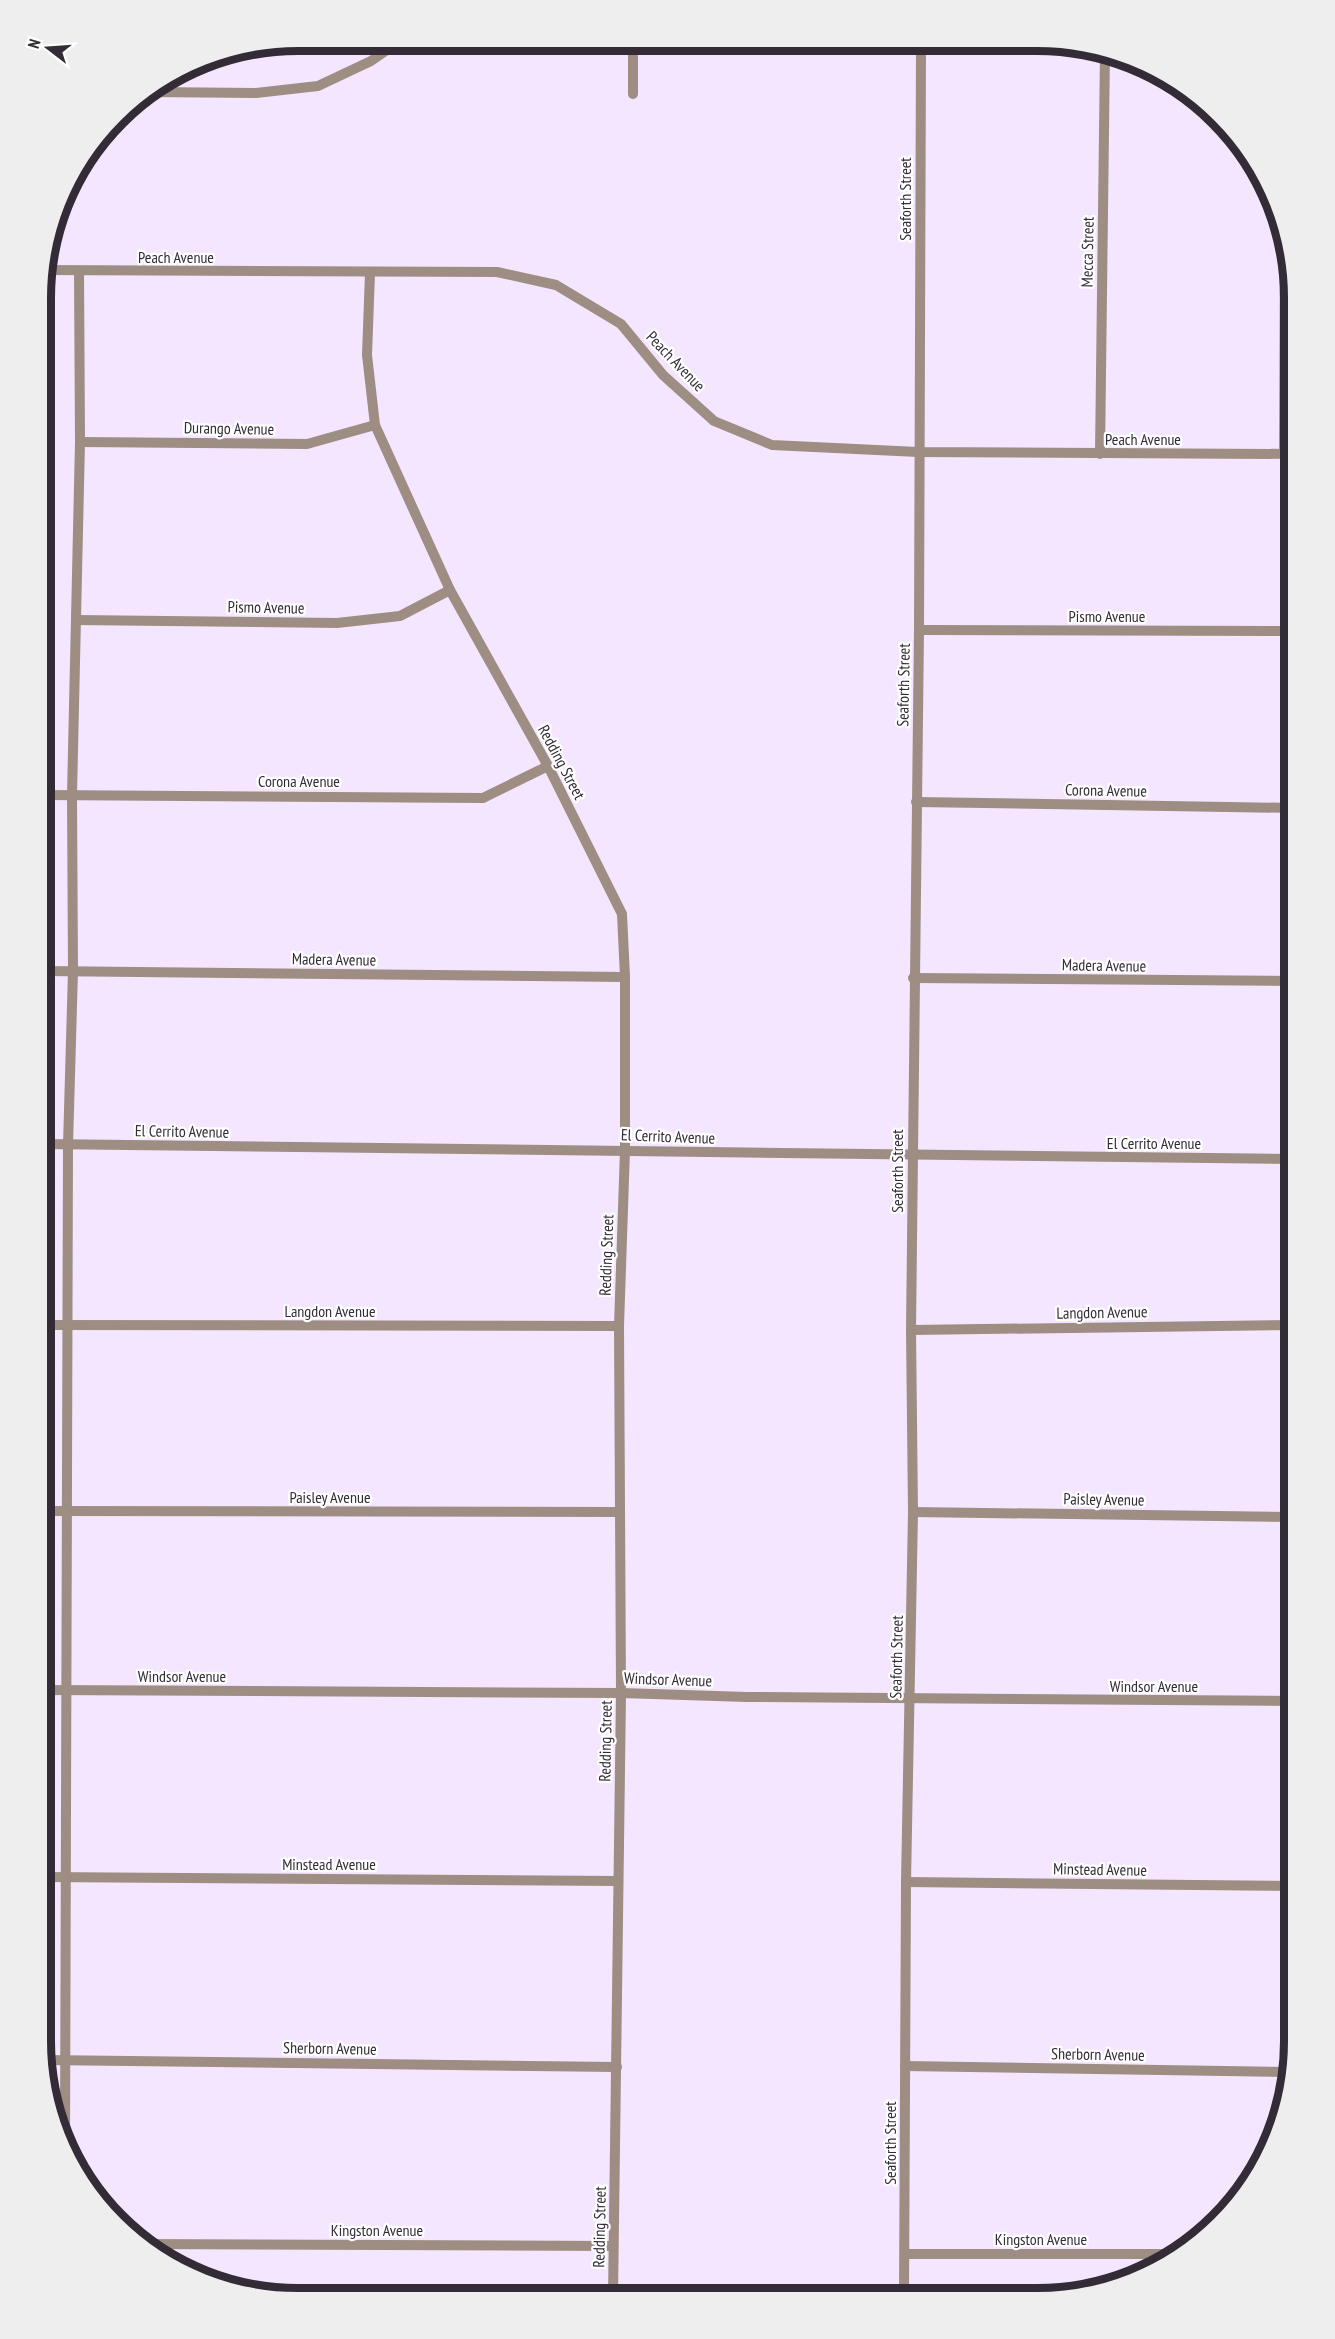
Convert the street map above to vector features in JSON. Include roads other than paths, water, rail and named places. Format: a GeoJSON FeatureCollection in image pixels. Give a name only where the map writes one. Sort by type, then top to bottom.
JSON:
{"type":"FeatureCollection","features":[{"type":"Feature","properties":{"kind":"street"},"geometry":{"type":"LineString","coordinates":[[162,92],[256,93],[318,86],[371,61],[386,51]]}},
{"type":"Feature","properties":{"kind":"street"},"geometry":{"type":"LineString","coordinates":[[633,51],[633,94]]}},
{"type":"Feature","properties":{"kind":"street","name":"Seaforth Street"},"geometry":{"type":"LineString","coordinates":[[904,2288],[906,1882],[913,1512],[911,1330],[913,978],[919,630],[921,51]]}},
{"type":"Feature","properties":{"kind":"street","name":"Mecca Street"},"geometry":{"type":"LineString","coordinates":[[1100,454],[1105,60]]}},
{"type":"Feature","properties":{"kind":"street","name":"Peach Avenue"},"geometry":{"type":"LineString","coordinates":[[53,271],[496,272],[556,285],[621,324],[663,375],[714,421],[772,445],[918,452],[1284,454]]}},
{"type":"Feature","properties":{"kind":"street"},"geometry":{"type":"LineString","coordinates":[[65,2123],[68,1145],[73,971],[72,795],[80,442],[79,272]]}},
{"type":"Feature","properties":{"kind":"street","name":"Redding Street"},"geometry":{"type":"LineString","coordinates":[[370,273],[367,355],[375,424],[450,590],[548,766],[622,914],[625,977],[625,1150],[619,1326],[621,1693],[613,2288]]}},
{"type":"Feature","properties":{"kind":"street","name":"Durango Avenue"},"geometry":{"type":"LineString","coordinates":[[80,442],[307,444],[375,424]]}},
{"type":"Feature","properties":{"kind":"street","name":"Pismo Avenue"},"geometry":{"type":"LineString","coordinates":[[76,620],[337,622],[400,616],[450,590]]}},
{"type":"Feature","properties":{"kind":"street","name":"Pismo Avenue"},"geometry":{"type":"LineString","coordinates":[[919,630],[1284,632]]}},
{"type":"Feature","properties":{"kind":"street","name":"Corona Avenue"},"geometry":{"type":"LineString","coordinates":[[51,795],[483,798],[548,766]]}},
{"type":"Feature","properties":{"kind":"street","name":"Corona Avenue"},"geometry":{"type":"LineString","coordinates":[[916,802],[1284,807]]}},
{"type":"Feature","properties":{"kind":"street","name":"Madera Avenue"},"geometry":{"type":"LineString","coordinates":[[51,971],[625,977]]}},
{"type":"Feature","properties":{"kind":"street","name":"Madera Avenue"},"geometry":{"type":"LineString","coordinates":[[913,978],[1284,981]]}},
{"type":"Feature","properties":{"kind":"street","name":"El Cerrito Avenue"},"geometry":{"type":"LineString","coordinates":[[51,1144],[625,1150],[912,1157],[1284,1159]]}},
{"type":"Feature","properties":{"kind":"street","name":"Langdon Avenue"},"geometry":{"type":"LineString","coordinates":[[51,1325],[619,1326]]}},
{"type":"Feature","properties":{"kind":"street","name":"Langdon Avenue"},"geometry":{"type":"LineString","coordinates":[[911,1330],[1284,1325]]}},
{"type":"Feature","properties":{"kind":"street","name":"Paisley Avenue"},"geometry":{"type":"LineString","coordinates":[[51,1510],[620,1512]]}},
{"type":"Feature","properties":{"kind":"street","name":"Paisley Avenue"},"geometry":{"type":"LineString","coordinates":[[913,1512],[1284,1517]]}},
{"type":"Feature","properties":{"kind":"street","name":"Windsor Avenue"},"geometry":{"type":"LineString","coordinates":[[51,1690],[621,1693],[911,1699],[1284,1701]]}},
{"type":"Feature","properties":{"kind":"street","name":"Minstead Avenue"},"geometry":{"type":"LineString","coordinates":[[51,1877],[618,1881]]}},
{"type":"Feature","properties":{"kind":"street","name":"Minstead Avenue"},"geometry":{"type":"LineString","coordinates":[[906,1882],[1284,1886]]}},
{"type":"Feature","properties":{"kind":"street","name":"Sherborn Avenue"},"geometry":{"type":"LineString","coordinates":[[52,2060],[617,2067]]}},
{"type":"Feature","properties":{"kind":"street","name":"Sherborn Avenue"},"geometry":{"type":"LineString","coordinates":[[905,2066],[1282,2072]]}},
{"type":"Feature","properties":{"kind":"street","name":"Kingston Avenue"},"geometry":{"type":"LineString","coordinates":[[158,2244],[613,2246]]}},
{"type":"Feature","properties":{"kind":"street","name":"Kingston Avenue"},"geometry":{"type":"LineString","coordinates":[[904,2254],[1162,2254]]}}]}
